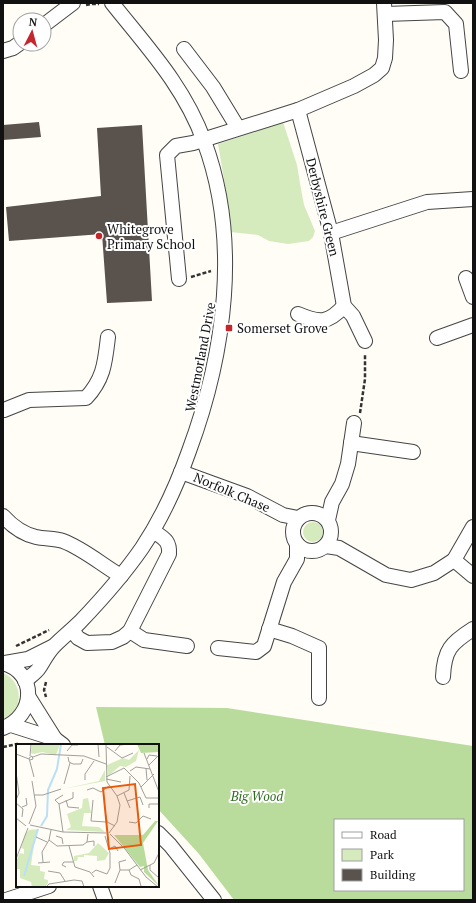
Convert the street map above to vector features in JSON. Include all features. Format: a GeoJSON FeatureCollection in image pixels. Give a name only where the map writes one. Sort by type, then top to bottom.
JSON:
{"type":"FeatureCollection","features":[{"type":"Feature","properties":{"kind":"street"},"geometry":{"type":"LineString","coordinates":[[52,19],[73,3]]}},
{"type":"Feature","properties":{"kind":"street","name":"Westmorland Drive"},"geometry":{"type":"LineString","coordinates":[[25,680],[39,669],[42,662],[53,647],[72,630],[121,576],[153,531],[171,496],[203,412],[214,367],[220,329],[224,284],[224,255],[219,198],[211,163],[203,140],[174,81],[148,46],[112,3]]}},
{"type":"Feature","properties":{"kind":"street"},"geometry":{"type":"LineString","coordinates":[[179,279],[167,155],[176,146],[203,140],[298,110],[354,86],[374,75],[382,68],[385,52],[385,8],[445,12],[456,24],[461,71]]}},
{"type":"Feature","properties":{"kind":"street"},"geometry":{"type":"LineString","coordinates":[[184,49],[212,87],[238,128]]}},
{"type":"Feature","properties":{"kind":"street","name":"Derbyshire Green"},"geometry":{"type":"LineString","coordinates":[[298,110],[331,233],[344,306],[353,316],[365,341]]}},
{"type":"Feature","properties":{"kind":"street"},"geometry":{"type":"LineString","coordinates":[[331,233],[427,202],[473,199]]}},
{"type":"Feature","properties":{"kind":"street"},"geometry":{"type":"LineString","coordinates":[[466,278],[473,297]]}},
{"type":"Feature","properties":{"kind":"street"},"geometry":{"type":"LineString","coordinates":[[298,314],[313,321],[326,320],[336,315],[344,306]]}},
{"type":"Feature","properties":{"kind":"street"},"geometry":{"type":"LineString","coordinates":[[437,338],[473,325]]}},
{"type":"Feature","properties":{"kind":"street"},"geometry":{"type":"LineString","coordinates":[[3,413],[29,400],[86,398],[96,388],[104,366],[108,337]]}},
{"type":"Feature","properties":{"kind":"street"},"geometry":{"type":"LineString","coordinates":[[332,543],[332,531],[322,517],[342,484],[348,464],[354,423]]}},
{"type":"Feature","properties":{"kind":"street"},"geometry":{"type":"LineString","coordinates":[[351,443],[412,452]]}},
{"type":"Feature","properties":{"kind":"street","name":"Norfolk Chase"},"geometry":{"type":"LineString","coordinates":[[181,472],[247,496],[296,523],[310,512],[322,517]]}},
{"type":"Feature","properties":{"kind":"street"},"geometry":{"type":"LineString","coordinates":[[3,516],[16,529],[35,537],[62,540],[78,547],[99,563],[121,576]]}},
{"type":"Feature","properties":{"kind":"street"},"geometry":{"type":"LineString","coordinates":[[296,523],[294,539],[303,548],[321,550],[332,543]]}},
{"type":"Feature","properties":{"kind":"street"},"geometry":{"type":"LineString","coordinates":[[332,543],[386,575],[412,580],[434,574],[454,560],[473,527]]}},
{"type":"Feature","properties":{"kind":"street"},"geometry":{"type":"LineString","coordinates":[[72,630],[78,638],[87,643],[112,642],[123,637],[130,631],[169,554],[170,546],[165,539],[153,531]]}},
{"type":"Feature","properties":{"kind":"street"},"geometry":{"type":"LineString","coordinates":[[218,648],[256,652],[264,646],[284,582],[303,548]]}},
{"type":"Feature","properties":{"kind":"street"},"geometry":{"type":"LineString","coordinates":[[454,560],[473,576]]}},
{"type":"Feature","properties":{"kind":"street"},"geometry":{"type":"LineString","coordinates":[[443,677],[445,656],[450,647],[473,629]]}},
{"type":"Feature","properties":{"kind":"street"},"geometry":{"type":"LineString","coordinates":[[269,630],[292,636],[319,648],[319,698]]}},
{"type":"Feature","properties":{"kind":"street"},"geometry":{"type":"LineString","coordinates":[[130,631],[144,640],[187,646]]}},
{"type":"Feature","properties":{"kind":"street","name":"Westmorland Drive"},"geometry":{"type":"LineString","coordinates":[[4,663],[28,659],[53,647]]}},
{"type":"Feature","properties":{"kind":"street"},"geometry":{"type":"LineString","coordinates":[[4,663],[17,670],[25,680],[28,696],[24,713],[18,720],[7,727]]}},
{"type":"Feature","properties":{"kind":"street"},"geometry":{"type":"LineString","coordinates":[[28,696],[59,742]]}},
{"type":"Feature","properties":{"kind":"street"},"geometry":{"type":"LineString","coordinates":[[7,727],[59,742]]}},
{"type":"Feature","properties":{"kind":"street"},"geometry":{"type":"LineString","coordinates":[[159,834],[170,845],[214,900]]}},
{"type":"Feature","properties":{"kind":"street"},"geometry":{"type":"LineString","coordinates":[[6,900],[47,887]]}},
{"type":"Feature","properties":{"kind":"street"},"geometry":{"type":"LineString","coordinates":[[100,887],[105,900]]}},
{"type":"Feature","properties":{"kind":"path"},"geometry":{"type":"LineString","coordinates":[[179,279],[197,276],[212,270]]}},
{"type":"Feature","properties":{"kind":"path"},"geometry":{"type":"LineString","coordinates":[[354,423],[359,416],[365,379],[365,341]]}},
{"type":"Feature","properties":{"kind":"path"},"geometry":{"type":"LineString","coordinates":[[18,646],[55,627]]}},
{"type":"Feature","properties":{"kind":"path"},"geometry":{"type":"LineString","coordinates":[[47,677],[44,690],[47,700]]}},
{"type":"Feature","properties":{"kind":"path"},"geometry":{"type":"LineString","coordinates":[[3,747],[16,745]]}},
{"type":"Feature","properties":{"kind":"green space"},"geometry":{"type":"Polygon","coordinates":[[[283,122],[297,165],[304,205],[315,231],[313,237],[309,241],[288,244],[269,241],[258,235],[230,232],[226,191],[218,144],[283,122]]]}},
{"type":"Feature","properties":{"kind":"green space"},"geometry":{"type":"Polygon","coordinates":[[[313,522],[320,525],[323,532],[320,539],[313,542],[306,539],[303,532],[306,525],[313,522]]]}},
{"type":"Feature","properties":{"kind":"green space"},"geometry":{"type":"Polygon","coordinates":[[[3,673],[15,682],[19,696],[15,710],[3,719],[3,673]]]}},
{"type":"Feature","properties":{"kind":"green space","name":"Big Wood"},"geometry":{"type":"Polygon","coordinates":[[[96,707],[227,708],[473,746],[473,900],[234,900],[199,854],[159,810],[159,744],[105,744],[96,707]]]}},
{"type":"Feature","properties":{"kind":"building"},"geometry":{"type":"Polygon","coordinates":[[[39,122],[41,137],[3,140],[3,125],[39,122]]]}},
{"type":"Feature","properties":{"kind":"building"},"geometry":{"type":"Polygon","coordinates":[[[142,125],[152,301],[107,303],[102,234],[9,241],[6,207],[101,196],[97,128],[142,125]]]}},
{"type":"Feature","properties":{"kind":"place","name":"Whitegrove Primary School"},"geometry":{"type":"Point","coordinates":[99,236]}},
{"type":"Feature","properties":{"kind":"place","name":"Somerset Grove"},"geometry":{"type":"Point","coordinates":[229,328]}}]}
